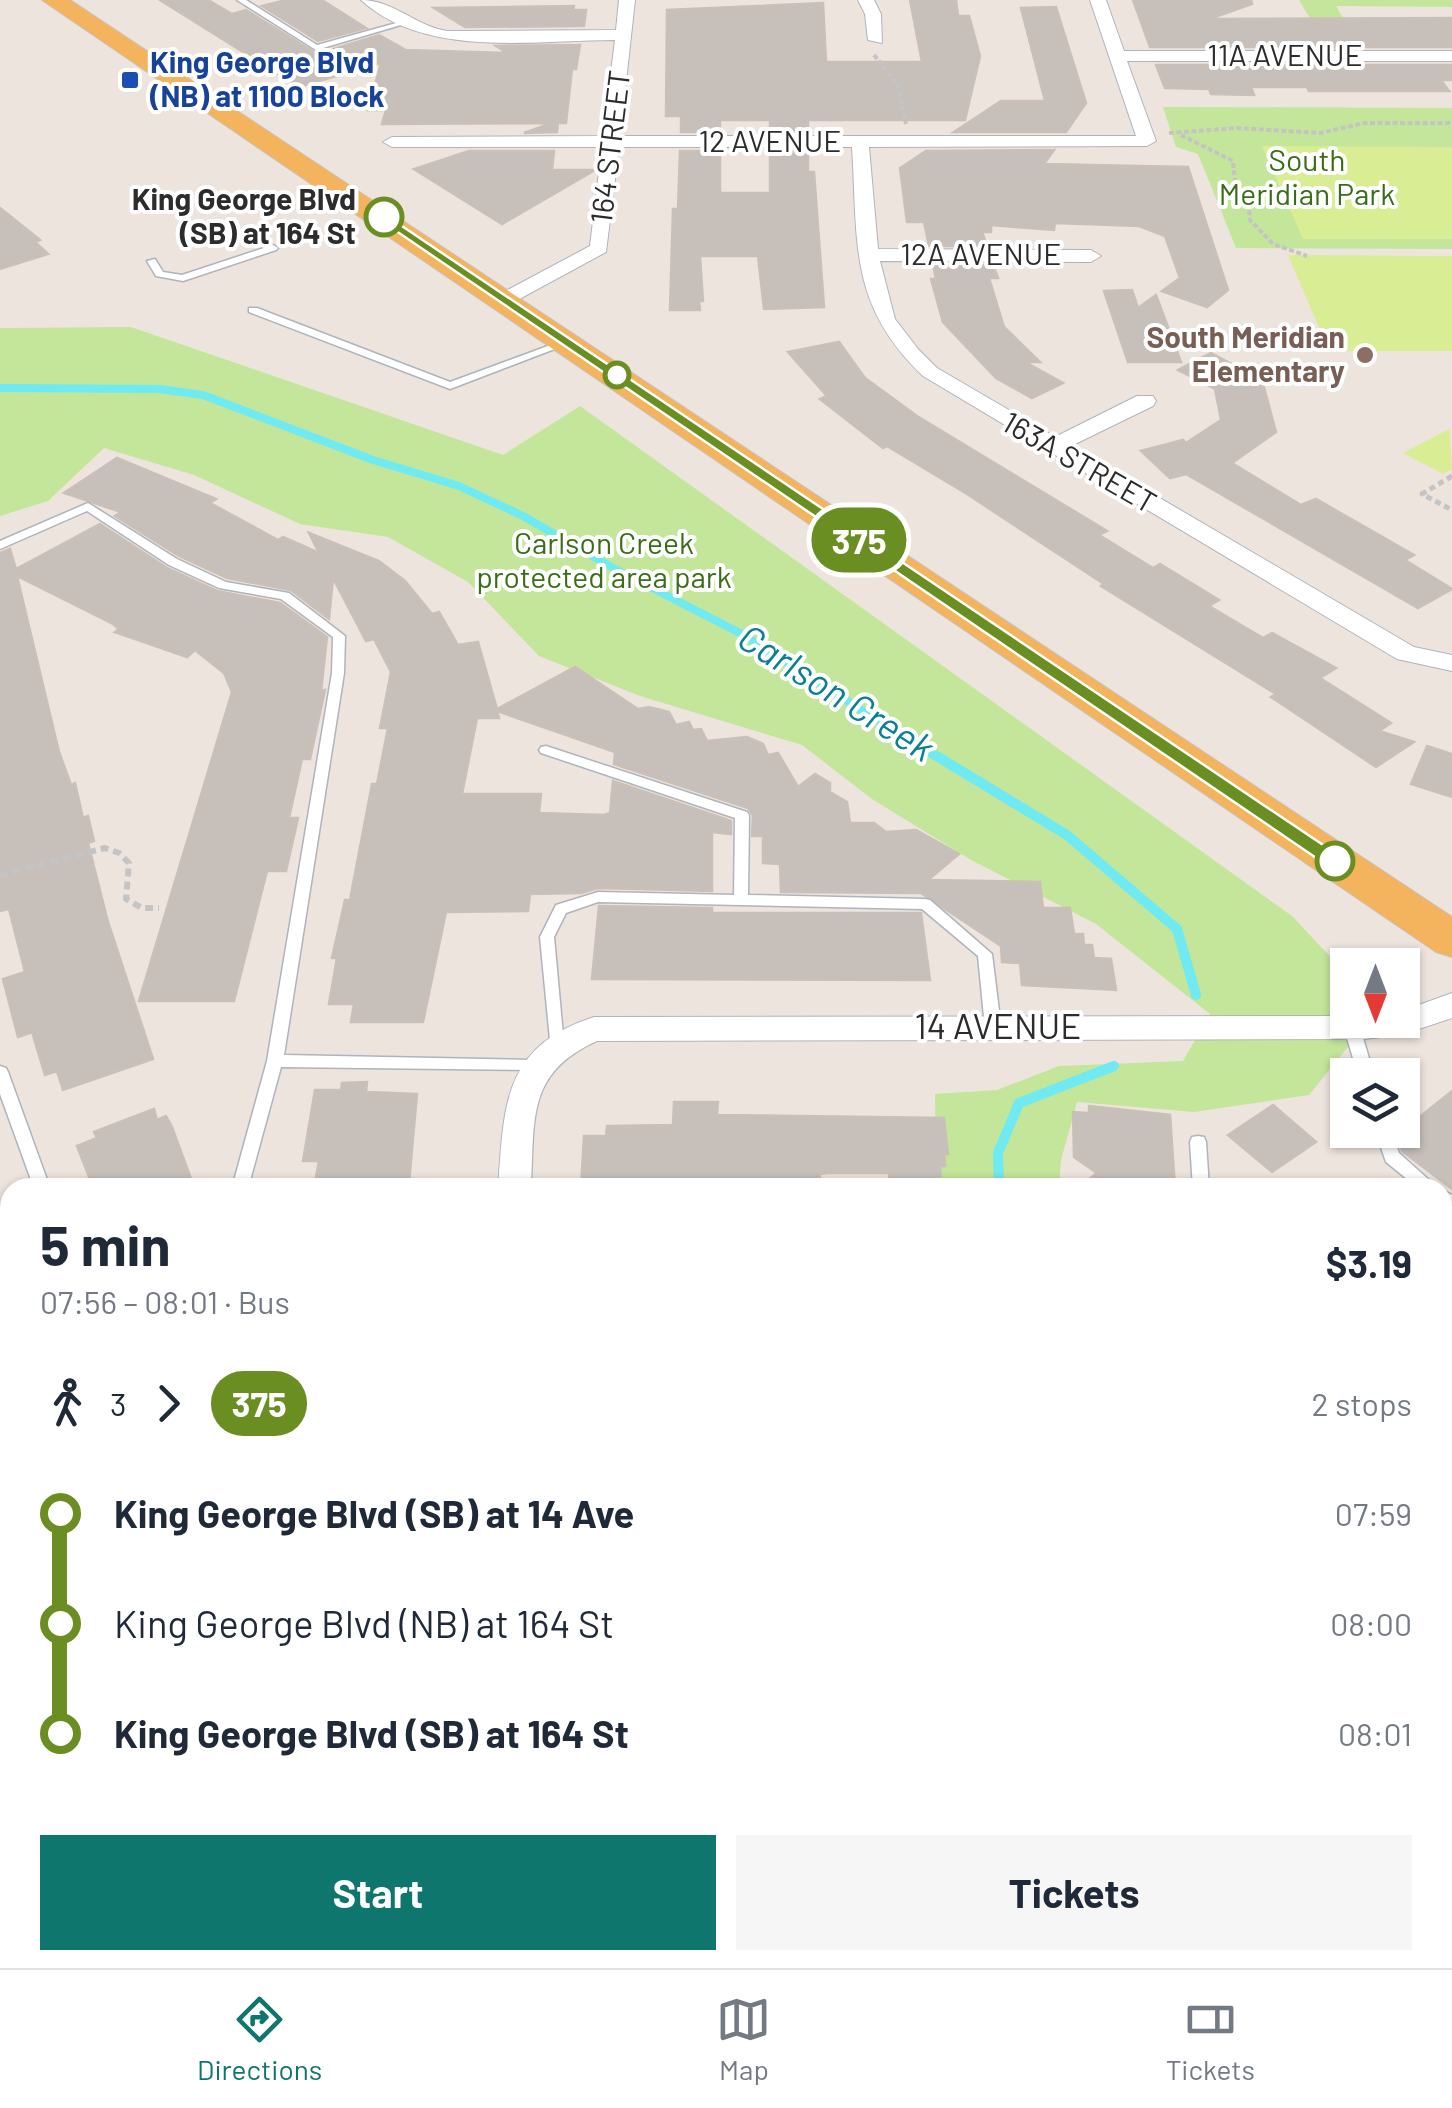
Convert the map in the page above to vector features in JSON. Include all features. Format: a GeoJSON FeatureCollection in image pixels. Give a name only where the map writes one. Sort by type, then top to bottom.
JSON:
{"type":"FeatureCollection","features":[{"type":"Feature","properties":{"kind":"main road"},"geometry":{"type":"LineString","coordinates":[[54,0],[506,299],[1452,940]]}},
{"type":"Feature","properties":{"kind":"street"},"geometry":{"type":"LineString","coordinates":[[369,0],[424,32],[623,35]]}},
{"type":"Feature","properties":{"kind":"street","name":"164 STREET"},"geometry":{"type":"LineString","coordinates":[[506,299],[581,262],[599,248],[627,0]]}},
{"type":"Feature","properties":{"kind":"street"},"geometry":{"type":"LineString","coordinates":[[866,0],[873,14],[876,40]]}},
{"type":"Feature","properties":{"kind":"street"},"geometry":{"type":"LineString","coordinates":[[1098,0],[1117,56],[1155,138]]}},
{"type":"Feature","properties":{"kind":"street","name":"11A AVENUE"},"geometry":{"type":"LineString","coordinates":[[1117,56],[1452,56]]}},
{"type":"Feature","properties":{"kind":"street","name":"12 AVENUE"},"geometry":{"type":"LineString","coordinates":[[392,142],[1155,138]]}},
{"type":"Feature","properties":{"kind":"street","name":"163A STREET"},"geometry":{"type":"LineString","coordinates":[[860,142],[872,255],[884,316],[902,344],[930,372],[1406,653],[1452,663]]}},
{"type":"Feature","properties":{"kind":"street","name":"12A AVENUE"},"geometry":{"type":"LineString","coordinates":[[872,255],[1091,256]]}},
{"type":"Feature","properties":{"kind":"street"},"geometry":{"type":"LineString","coordinates":[[1052,447],[1145,401]]}},
{"type":"Feature","properties":{"kind":"street","name":"14 AVENUE"},"geometry":{"type":"LineString","coordinates":[[1420,1018],[1452,1004]]}},
{"type":"Feature","properties":{"kind":"street","name":"14 AVENUE"},"geometry":{"type":"LineString","coordinates":[[545,1055],[594,1029],[624,1026],[1330,1028]]}},
{"type":"Feature","properties":{"kind":"street"},"geometry":{"type":"LineString","coordinates":[[515,1178],[522,1095],[545,1055]]}},
{"type":"Feature","properties":{"kind":"lane"},"geometry":{"type":"LineString","coordinates":[[241,0],[316,48],[407,22]]}},
{"type":"Feature","properties":{"kind":"lane"},"geometry":{"type":"LineString","coordinates":[[152,260],[160,274],[183,278],[273,248]]}},
{"type":"Feature","properties":{"kind":"lane"},"geometry":{"type":"LineString","coordinates":[[253,310],[450,386],[568,342]]}},
{"type":"Feature","properties":{"kind":"lane"},"geometry":{"type":"LineString","coordinates":[[0,545],[88,506],[174,562],[223,585],[285,596],[339,636],[338,673],[276,1061],[243,1178]]}},
{"type":"Feature","properties":{"kind":"lane"},"geometry":{"type":"LineString","coordinates":[[546,750],[742,815],[741,900]]}},
{"type":"Feature","properties":{"kind":"lane"},"geometry":{"type":"LineString","coordinates":[[276,1061],[545,1055],[547,937],[561,910],[598,896],[925,904],[986,954],[993,1026]]}},
{"type":"Feature","properties":{"kind":"lane"},"geometry":{"type":"LineString","coordinates":[[0,1072],[38,1178]]}},
{"type":"Feature","properties":{"kind":"lane"},"geometry":{"type":"LineString","coordinates":[[1198,1142],[1200,1178]]}},
{"type":"Feature","properties":{"kind":"lane"},"geometry":{"type":"LineString","coordinates":[[1389,1148],[1392,1157],[1418,1178]]}},
{"type":"Feature","properties":{"kind":"path"},"geometry":{"type":"LineString","coordinates":[[876,40],[873,54],[898,85],[910,142]]}},
{"type":"Feature","properties":{"kind":"path"},"geometry":{"type":"LineString","coordinates":[[1155,138],[1237,128],[1320,133],[1365,122],[1452,122]]}},
{"type":"Feature","properties":{"kind":"path"},"geometry":{"type":"LineString","coordinates":[[1176,133],[1233,161],[1235,182],[1248,197],[1250,220],[1273,244],[1307,256]]}},
{"type":"Feature","properties":{"kind":"path"},"geometry":{"type":"LineString","coordinates":[[1452,476],[1422,494],[1452,510]]}},
{"type":"Feature","properties":{"kind":"path"},"geometry":{"type":"LineString","coordinates":[[0,876],[105,848],[119,852],[129,863],[126,899],[142,908],[160,908]]}},
{"type":"Feature","properties":{"kind":"green space","name":"South Meridian Park"},"geometry":{"type":"Polygon","coordinates":[[[1299,0],[1452,0],[1452,7],[1336,6],[1361,50],[1329,50],[1299,0]]]}},
{"type":"Feature","properties":{"kind":"green space","name":"South Meridian Park"},"geometry":{"type":"Polygon","coordinates":[[[1163,107],[1452,108],[1452,249],[1236,248],[1198,154],[1176,147],[1163,107]]]}},
{"type":"Feature","properties":{"kind":"green space"},"geometry":{"type":"Polygon","coordinates":[[[1262,146],[1452,147],[1452,239],[1303,239],[1262,146]]]}},
{"type":"Feature","properties":{"kind":"green space"},"geometry":{"type":"Polygon","coordinates":[[[1288,255],[1452,256],[1452,351],[1329,351],[1288,255]]]}},
{"type":"Feature","properties":{"kind":"green space","name":"Carlson Creek protected area park"},"geometry":{"type":"Polygon","coordinates":[[[131,327],[503,455],[580,406],[1292,916],[1330,956],[1330,1038],[1347,1038],[1348,1047],[1339,1058],[1330,1058],[1330,1069],[1309,1095],[1194,1112],[1077,1102],[1060,1178],[936,1178],[935,1094],[997,1090],[1059,1066],[1183,1061],[1210,1014],[1096,924],[971,860],[872,799],[802,745],[640,696],[539,656],[468,582],[388,537],[300,524],[194,475],[104,448],[48,501],[0,516],[0,328],[131,327]]]}},
{"type":"Feature","properties":{"kind":"green space"},"geometry":{"type":"Polygon","coordinates":[[[1449,429],[1452,469],[1443,474],[1403,453],[1449,429]]]}},
{"type":"Feature","properties":{"kind":"building"},"geometry":{"type":"Polygon","coordinates":[[[160,0],[208,0],[232,14],[246,10],[317,54],[379,35],[406,50],[507,53],[496,46],[580,45],[576,69],[572,69],[566,123],[558,123],[557,132],[524,133],[552,123],[382,124],[386,110],[368,110],[381,63],[299,87],[160,0]]]}},
{"type":"Feature","properties":{"kind":"building"},"geometry":{"type":"Polygon","coordinates":[[[286,0],[322,0],[366,28],[318,41],[262,6],[286,0]]]}},
{"type":"Feature","properties":{"kind":"building"},"geometry":{"type":"Polygon","coordinates":[[[910,0],[956,0],[958,16],[969,16],[980,56],[965,120],[808,120],[808,132],[770,132],[770,120],[720,120],[720,132],[681,132],[681,116],[666,116],[667,10],[823,3],[826,62],[922,62],[910,0]]]}},
{"type":"Feature","properties":{"kind":"building"},"geometry":{"type":"Polygon","coordinates":[[[1133,0],[1251,0],[1252,4],[1209,19],[1452,18],[1452,47],[1150,47],[1133,0]]]}},
{"type":"Feature","properties":{"kind":"building"},"geometry":{"type":"Polygon","coordinates":[[[574,6],[573,10],[586,10],[584,26],[465,27],[434,8],[574,6]]]}},
{"type":"Feature","properties":{"kind":"building"},"geometry":{"type":"Polygon","coordinates":[[[1056,7],[1086,103],[1066,132],[954,132],[1001,101],[1045,101],[1021,8],[1056,7]]]}},
{"type":"Feature","properties":{"kind":"building"},"geometry":{"type":"Polygon","coordinates":[[[1156,65],[1452,65],[1452,80],[1441,80],[1449,91],[1251,87],[1254,95],[1211,94],[1209,89],[1165,88],[1156,65]]]}},
{"type":"Feature","properties":{"kind":"building"},"geometry":{"type":"Polygon","coordinates":[[[1054,150],[1044,164],[1188,167],[1228,290],[1207,307],[1162,291],[1180,278],[1165,236],[1139,226],[1055,223],[1054,230],[991,225],[991,232],[982,232],[987,246],[929,246],[924,222],[907,222],[900,168],[926,151],[1054,150]]]}},
{"type":"Feature","properties":{"kind":"building"},"geometry":{"type":"Polygon","coordinates":[[[469,151],[554,151],[552,170],[595,170],[502,224],[414,169],[469,151]]]}},
{"type":"Feature","properties":{"kind":"building"},"geometry":{"type":"Polygon","coordinates":[[[680,151],[720,151],[720,193],[770,193],[770,151],[808,151],[808,172],[814,172],[824,307],[764,309],[758,256],[700,256],[700,310],[670,310],[673,209],[678,209],[680,151]]]}},
{"type":"Feature","properties":{"kind":"building"},"geometry":{"type":"Polygon","coordinates":[[[0,208],[40,240],[35,242],[48,254],[0,269],[0,208]]]}},
{"type":"Feature","properties":{"kind":"building"},"geometry":{"type":"Polygon","coordinates":[[[933,265],[993,265],[998,278],[989,278],[1004,327],[1040,362],[1025,362],[1063,383],[1032,398],[996,378],[943,322],[931,279],[936,279],[933,265]]]}},
{"type":"Feature","properties":{"kind":"building"},"geometry":{"type":"Polygon","coordinates":[[[1132,290],[1138,308],[1156,295],[1181,362],[1128,362],[1104,291],[1132,290]]]}},
{"type":"Feature","properties":{"kind":"building"},"geometry":{"type":"Polygon","coordinates":[[[839,342],[865,378],[917,416],[1107,531],[1099,535],[1153,568],[1160,564],[1219,600],[1209,606],[1263,638],[1272,633],[1336,668],[1320,678],[1391,723],[1379,731],[1414,742],[1376,767],[1271,697],[1276,694],[1101,586],[1104,584],[967,494],[887,446],[883,448],[820,399],[827,396],[788,352],[839,342]]]}},
{"type":"Feature","properties":{"kind":"building"},"geometry":{"type":"Polygon","coordinates":[[[1211,353],[1262,380],[1276,432],[1232,463],[1301,505],[1316,499],[1414,555],[1405,560],[1452,589],[1418,608],[1186,474],[1170,478],[1141,451],[1183,440],[1186,443],[1221,420],[1215,389],[1178,370],[1211,353]]]}},
{"type":"Feature","properties":{"kind":"building"},"geometry":{"type":"Polygon","coordinates":[[[117,458],[216,499],[210,503],[278,540],[283,537],[319,553],[309,533],[379,561],[405,581],[432,614],[439,612],[458,645],[478,642],[497,709],[575,667],[638,709],[649,707],[669,712],[676,725],[689,722],[693,730],[701,729],[707,741],[747,737],[763,744],[768,755],[778,753],[798,787],[815,774],[830,783],[830,792],[847,802],[850,823],[874,823],[886,832],[916,830],[959,854],[928,880],[1040,882],[1043,908],[1070,908],[1074,934],[1083,934],[1084,945],[1092,945],[1094,958],[1111,959],[1116,990],[1022,985],[1020,963],[1002,962],[1001,946],[921,893],[781,892],[780,864],[763,863],[763,836],[752,836],[753,815],[748,808],[614,764],[615,752],[497,711],[499,718],[477,718],[462,794],[541,794],[539,813],[604,815],[610,813],[613,781],[731,821],[731,834],[712,832],[712,891],[598,888],[581,893],[530,894],[528,911],[446,912],[423,1022],[351,1022],[354,1004],[329,1004],[337,958],[332,958],[345,900],[350,900],[372,784],[377,784],[388,728],[380,728],[391,672],[374,639],[366,641],[333,578],[329,619],[291,590],[227,578],[179,556],[115,516],[121,512],[64,493],[117,458]]]}},
{"type":"Feature","properties":{"kind":"building"},"geometry":{"type":"Polygon","coordinates":[[[100,524],[167,568],[217,591],[280,603],[327,637],[321,691],[325,690],[310,759],[302,759],[289,818],[298,818],[286,871],[267,871],[234,1001],[139,1001],[232,692],[224,673],[195,650],[187,657],[115,632],[119,629],[113,624],[17,576],[59,752],[71,785],[75,783],[83,818],[88,816],[94,841],[88,843],[108,922],[153,1059],[63,1090],[57,1071],[45,1075],[32,1032],[18,1037],[3,979],[25,972],[9,909],[0,911],[0,553],[10,549],[16,569],[100,524]]]}},
{"type":"Feature","properties":{"kind":"building"},"geometry":{"type":"Polygon","coordinates":[[[1427,746],[1452,754],[1452,797],[1411,784],[1427,746]]]}},
{"type":"Feature","properties":{"kind":"building"},"geometry":{"type":"Polygon","coordinates":[[[599,906],[712,908],[712,913],[921,913],[930,980],[592,979],[599,906]]]}},
{"type":"Feature","properties":{"kind":"building"},"geometry":{"type":"Polygon","coordinates":[[[367,1082],[366,1092],[417,1094],[409,1178],[316,1178],[319,1161],[303,1161],[315,1090],[341,1090],[342,1083],[367,1082]]]}},
{"type":"Feature","properties":{"kind":"building"},"geometry":{"type":"Polygon","coordinates":[[[1452,1091],[1452,1178],[1438,1178],[1401,1148],[1420,1148],[1420,1117],[1452,1091]]]}},
{"type":"Feature","properties":{"kind":"building"},"geometry":{"type":"Polygon","coordinates":[[[674,1102],[718,1102],[717,1115],[944,1118],[948,1154],[944,1154],[945,1166],[940,1166],[941,1178],[827,1173],[820,1174],[820,1178],[582,1178],[584,1136],[606,1136],[607,1126],[673,1125],[674,1102]]]}},
{"type":"Feature","properties":{"kind":"building"},"geometry":{"type":"Polygon","coordinates":[[[1273,1105],[1316,1142],[1272,1172],[1228,1135],[1273,1105]]]}},
{"type":"Feature","properties":{"kind":"building"},"geometry":{"type":"Polygon","coordinates":[[[1089,1106],[1170,1115],[1174,1178],[1091,1178],[1097,1173],[1074,1157],[1073,1112],[1089,1113],[1089,1106]]]}},
{"type":"Feature","properties":{"kind":"building"},"geometry":{"type":"Polygon","coordinates":[[[154,1109],[157,1120],[166,1116],[172,1127],[191,1178],[89,1178],[77,1146],[97,1138],[94,1132],[154,1109]]]}},
{"type":"Feature","properties":{"kind":"waterway","name":"Carlson Creek"},"geometry":{"type":"LineString","coordinates":[[0,388],[159,389],[203,395],[373,460],[459,486],[523,516],[613,568],[740,633],[891,729]]}},
{"type":"Feature","properties":{"kind":"waterway","name":"Carlson Creek"},"geometry":{"type":"LineString","coordinates":[[887,726],[1067,835],[1177,929],[1196,995]]}},
{"type":"Feature","properties":{"kind":"waterway","name":"Carlson Creek"},"geometry":{"type":"LineString","coordinates":[[999,1178],[998,1153],[1019,1103],[1114,1066]]}},
{"type":"Feature","properties":{"kind":"bus line","name":"375"},"geometry":{"type":"LineString","coordinates":[[384,217],[1335,861]]}},
{"type":"Feature","properties":{"kind":"place","name":"King George Blvd (NB) at 1100 Block"},"geometry":{"type":"Point","coordinates":[130,80]}},
{"type":"Feature","properties":{"kind":"place","name":"King George Blvd (SB) at 164 St"},"geometry":{"type":"Point","coordinates":[384,217]}},
{"type":"Feature","properties":{"kind":"place","name":"South Meridian Elementary"},"geometry":{"type":"Point","coordinates":[1365,355]}}]}
